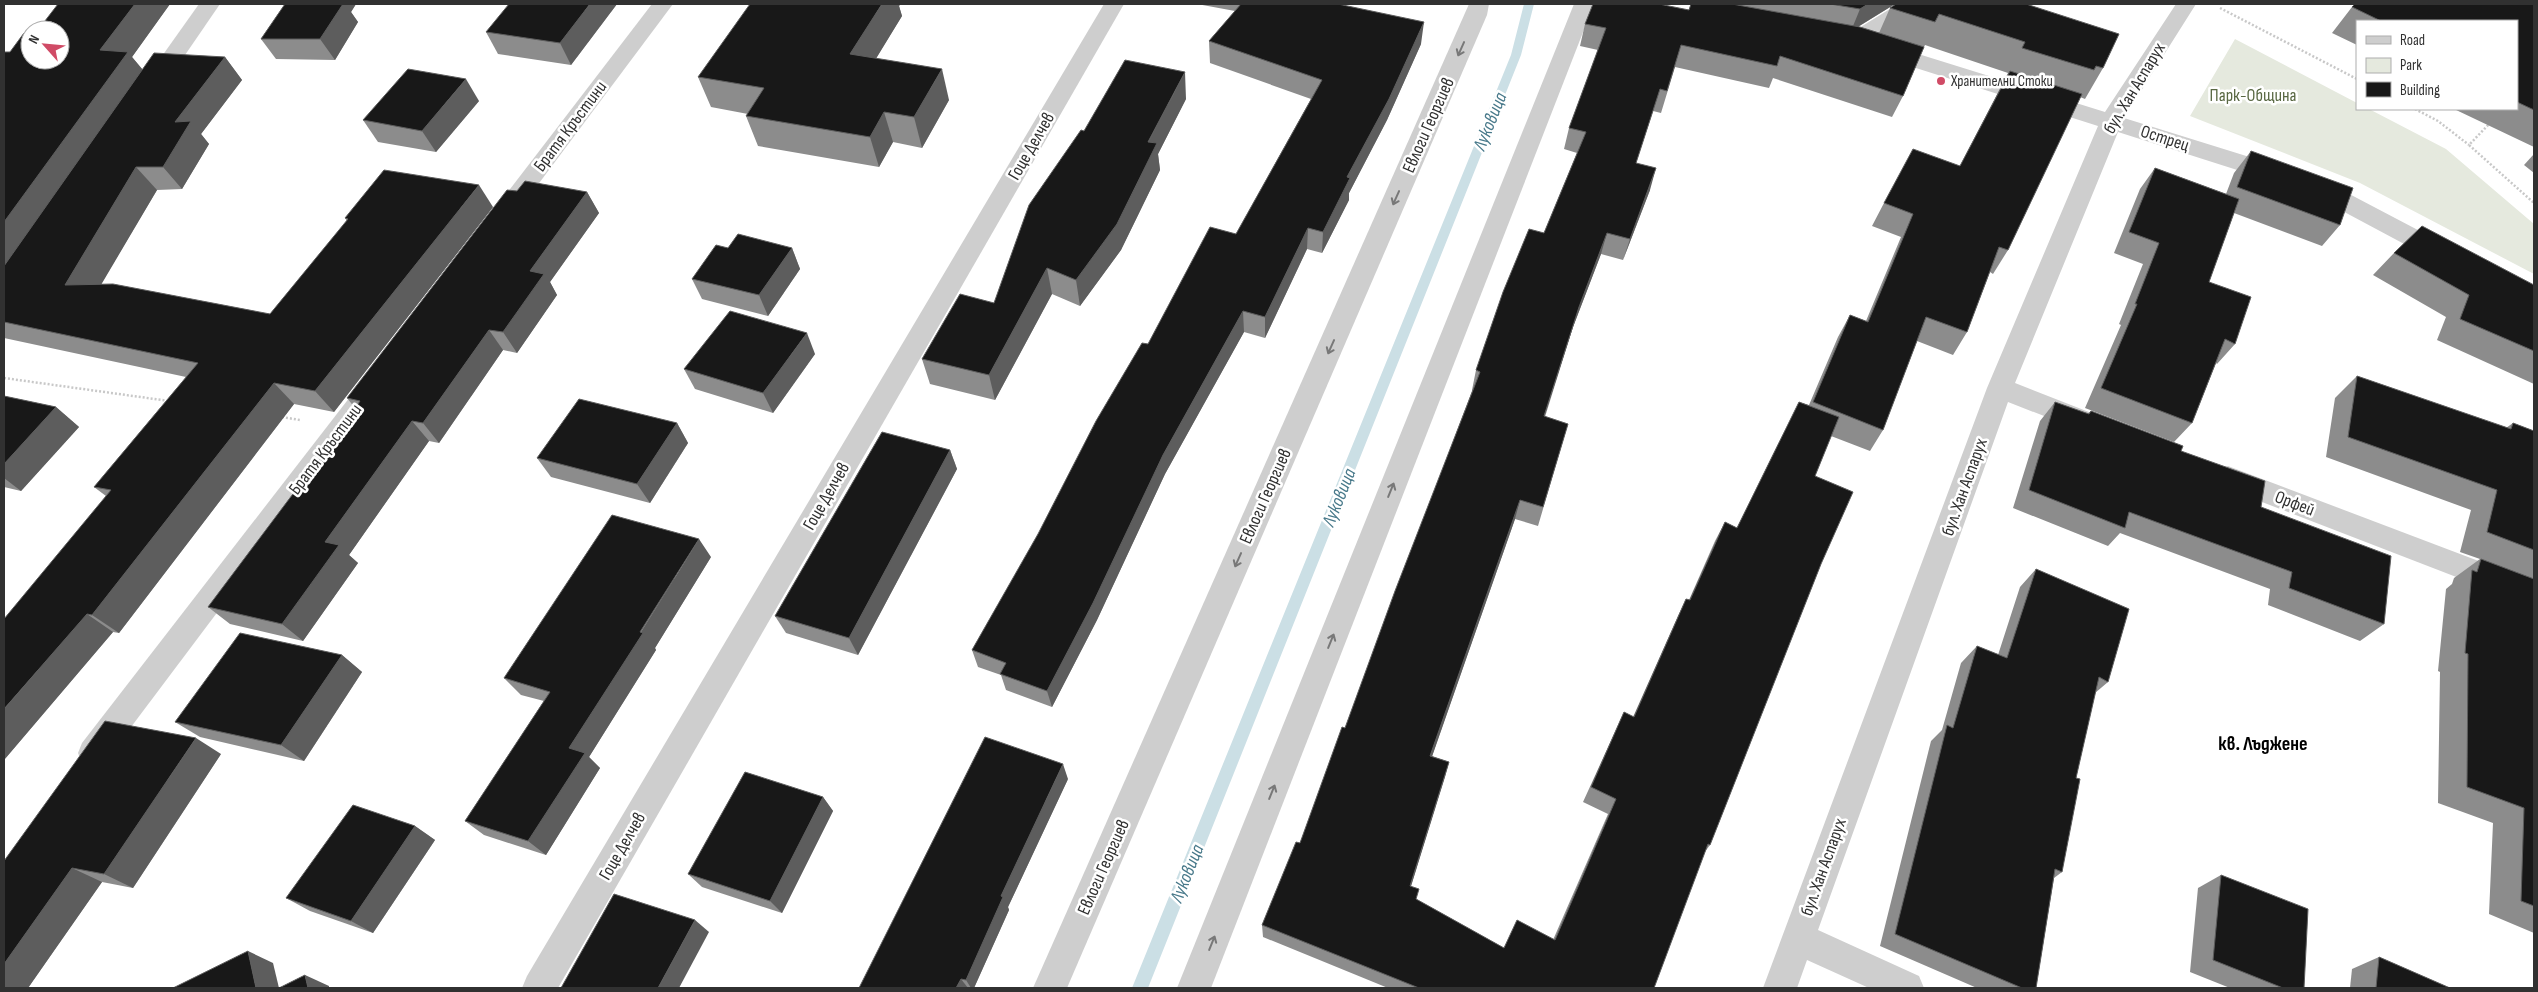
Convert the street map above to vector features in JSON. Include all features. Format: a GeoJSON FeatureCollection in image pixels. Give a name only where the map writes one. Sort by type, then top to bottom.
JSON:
{"type":"FeatureCollection","features":[{"type":"Feature","properties":{"kind":"street"},"geometry":{"type":"LineString","coordinates":[[141,102],[210,4]]}},
{"type":"Feature","properties":{"kind":"street","name":"Братя Кръстини"},"geometry":{"type":"LineString","coordinates":[[494,227],[663,4]]}},
{"type":"Feature","properties":{"kind":"street","name":"Гоце Делчев"},"geometry":{"type":"LineString","coordinates":[[539,988],[1114,4]]}},
{"type":"Feature","properties":{"kind":"street","name":"Евлоги Георгиев"},"geometry":{"type":"LineString","coordinates":[[1050,988],[1476,15],[1479,4]]}},
{"type":"Feature","properties":{"kind":"street"},"geometry":{"type":"LineString","coordinates":[[1194,988],[1584,4]]}},
{"type":"Feature","properties":{"kind":"street","name":"Острец"},"geometry":{"type":"LineString","coordinates":[[1912,4],[1845,39],[2264,170],[2328,194],[2466,267]]}},
{"type":"Feature","properties":{"kind":"street","name":"бул. Хан Аспарух"},"geometry":{"type":"LineString","coordinates":[[1780,988],[2000,388],[2111,121],[2186,4]]}},
{"type":"Feature","properties":{"kind":"street","name":"Братя Кръстини"},"geometry":{"type":"LineString","coordinates":[[76,774],[391,362]]}},
{"type":"Feature","properties":{"kind":"street"},"geometry":{"type":"LineString","coordinates":[[2000,388],[2110,431]]}},
{"type":"Feature","properties":{"kind":"street","name":"Орфей"},"geometry":{"type":"LineString","coordinates":[[2203,467],[2534,596]]}},
{"type":"Feature","properties":{"kind":"street"},"geometry":{"type":"LineString","coordinates":[[1797,938],[1907,988]]}},
{"type":"Feature","properties":{"kind":"path"},"geometry":{"type":"LineString","coordinates":[[2212,4],[2356,78]]}},
{"type":"Feature","properties":{"kind":"path"},"geometry":{"type":"LineString","coordinates":[[2417,110],[2438,121],[2469,145],[2534,203]]}},
{"type":"Feature","properties":{"kind":"path"},"geometry":{"type":"LineString","coordinates":[[2469,145],[2492,121]]}},
{"type":"Feature","properties":{"kind":"path"},"geometry":{"type":"LineString","coordinates":[[4,378],[178,403]]}},
{"type":"Feature","properties":{"kind":"path"},"geometry":{"type":"LineString","coordinates":[[275,416],[343,426]]}},
{"type":"Feature","properties":{"kind":"green space","name":"Парк-Община"},"geometry":{"type":"Polygon","coordinates":[[[2235,39],[2356,102],[2356,110],[2371,110],[2446,149],[2534,224],[2534,274],[2360,183],[2190,116],[2235,39]]]}},
{"type":"Feature","properties":{"kind":"building"},"geometry":{"type":"Polygon","coordinates":[[[58,4],[135,4],[100,50],[128,52],[4,222],[4,52],[10,52],[20,38],[20,70],[70,70],[70,20],[46,20],[58,4]]]}},
{"type":"Feature","properties":{"kind":"building"},"geometry":{"type":"Polygon","coordinates":[[[285,4],[343,4],[320,39],[261,39],[285,4]]]}},
{"type":"Feature","properties":{"kind":"building"},"geometry":{"type":"Polygon","coordinates":[[[509,4],[590,4],[560,43],[486,32],[509,4]]]}},
{"type":"Feature","properties":{"kind":"building"},"geometry":{"type":"Polygon","coordinates":[[[750,4],[882,4],[850,54],[942,69],[914,117],[884,112],[870,137],[746,116],[764,88],[698,77],[750,4]]]}},
{"type":"Feature","properties":{"kind":"building"},"geometry":{"type":"Polygon","coordinates":[[[1241,4],[1338,4],[1424,22],[1389,99],[1347,177],[1350,178],[1323,232],[1308,228],[1265,317],[1243,311],[1163,455],[1093,603],[1047,691],[1000,674],[1006,663],[972,650],[1038,534],[1096,421],[1142,343],[1148,344],[1210,227],[1236,234],[1322,80],[1209,41],[1241,4]]]}},
{"type":"Feature","properties":{"kind":"building"},"geometry":{"type":"Polygon","coordinates":[[[1593,4],[1659,4],[1689,10],[1691,4],[1732,4],[1860,27],[1924,47],[1903,96],[1780,56],[1777,66],[1681,45],[1667,91],[1660,89],[1636,163],[1656,168],[1630,239],[1607,233],[1579,307],[1544,416],[1568,424],[1543,507],[1520,500],[1430,756],[1449,762],[1410,886],[1419,889],[1416,899],[1504,948],[1517,920],[1555,940],[1616,799],[1591,787],[1624,712],[1634,717],[1686,599],[1690,600],[1725,522],[1737,528],[1799,402],[1839,417],[1815,476],[1853,492],[1821,564],[1710,845],[1708,844],[1654,988],[1419,988],[1262,925],[1296,842],[1300,843],[1342,727],[1345,728],[1395,591],[1480,372],[1476,370],[1503,292],[1529,229],[1544,233],[1586,132],[1569,128],[1606,28],[1585,24],[1593,4]]]}},
{"type":"Feature","properties":{"kind":"building"},"geometry":{"type":"Polygon","coordinates":[[[1830,4],[1868,4],[1860,9],[1830,4]]]}},
{"type":"Feature","properties":{"kind":"building"},"geometry":{"type":"Polygon","coordinates":[[[1896,4],[2026,4],[2119,34],[2103,68],[2096,66],[2094,70],[2022,48],[2025,42],[1939,14],[1935,22],[1890,8],[1896,4]]]}},
{"type":"Feature","properties":{"kind":"building"},"geometry":{"type":"Polygon","coordinates":[[[2355,4],[2534,4],[2534,110],[2518,102],[2518,20],[2379,20],[2352,7],[2355,4]]]}},
{"type":"Feature","properties":{"kind":"building"},"geometry":{"type":"Polygon","coordinates":[[[154,53],[225,57],[175,122],[191,121],[163,167],[136,167],[65,285],[113,284],[270,314],[348,219],[345,218],[384,170],[479,185],[315,391],[274,383],[92,615],[87,614],[4,709],[4,619],[111,490],[94,487],[198,363],[4,322],[4,266],[154,53]]]}},
{"type":"Feature","properties":{"kind":"building"},"geometry":{"type":"Polygon","coordinates":[[[1125,60],[1185,72],[1148,142],[1157,143],[1117,224],[1076,280],[1047,268],[989,375],[922,359],[960,294],[994,303],[1029,205],[1081,130],[1084,131],[1125,60]]]}},
{"type":"Feature","properties":{"kind":"building"},"geometry":{"type":"Polygon","coordinates":[[[408,69],[466,79],[422,131],[363,120],[408,69]]]}},
{"type":"Feature","properties":{"kind":"building"},"geometry":{"type":"Polygon","coordinates":[[[2010,71],[2082,94],[2008,250],[1999,247],[1967,332],[1926,317],[1883,430],[1813,402],[1850,315],[1868,322],[1913,214],[1884,203],[1913,149],[1960,166],[2010,71]]]}},
{"type":"Feature","properties":{"kind":"building"},"geometry":{"type":"Polygon","coordinates":[[[2251,151],[2353,188],[2340,225],[2237,187],[2251,151]]]}},
{"type":"Feature","properties":{"kind":"building"},"geometry":{"type":"Polygon","coordinates":[[[2155,168],[2239,199],[2209,282],[2251,297],[2235,344],[2225,339],[2192,423],[2101,388],[2137,304],[2135,304],[2159,243],[2129,232],[2155,168]]]}},
{"type":"Feature","properties":{"kind":"building"},"geometry":{"type":"Polygon","coordinates":[[[525,181],[587,192],[530,271],[544,274],[503,332],[489,330],[423,423],[412,421],[325,542],[339,545],[282,624],[208,607],[356,410],[354,410],[360,401],[347,398],[507,190],[517,191],[525,181]]]}},
{"type":"Feature","properties":{"kind":"building"},"geometry":{"type":"Polygon","coordinates":[[[2422,226],[2534,285],[2534,351],[2460,319],[2469,295],[2394,253],[2422,226]]]}},
{"type":"Feature","properties":{"kind":"building"},"geometry":{"type":"Polygon","coordinates":[[[738,234],[792,248],[759,295],[692,279],[716,245],[728,248],[738,234]]]}},
{"type":"Feature","properties":{"kind":"building"},"geometry":{"type":"Polygon","coordinates":[[[730,311],[807,333],[763,393],[684,369],[730,311]]]}},
{"type":"Feature","properties":{"kind":"building"},"geometry":{"type":"Polygon","coordinates":[[[2357,376],[2511,429],[2513,423],[2534,431],[2534,550],[2487,532],[2497,490],[2348,437],[2357,376]]]}},
{"type":"Feature","properties":{"kind":"building"},"geometry":{"type":"Polygon","coordinates":[[[4,396],[56,407],[4,464],[4,396]]]}},
{"type":"Feature","properties":{"kind":"building"},"geometry":{"type":"Polygon","coordinates":[[[579,399],[677,423],[637,484],[537,458],[579,399]]]}},
{"type":"Feature","properties":{"kind":"building"},"geometry":{"type":"Polygon","coordinates":[[[2055,402],[2089,414],[2091,411],[2183,446],[2181,451],[2265,481],[2261,507],[2391,556],[2384,624],[2289,588],[2292,572],[2129,512],[2125,528],[2029,490],[2055,402]]]}},
{"type":"Feature","properties":{"kind":"building"},"geometry":{"type":"Polygon","coordinates":[[[882,432],[950,450],[849,638],[775,616],[882,432]]]}},
{"type":"Feature","properties":{"kind":"building"},"geometry":{"type":"Polygon","coordinates":[[[612,515],[699,539],[640,632],[643,633],[569,748],[585,753],[528,841],[465,821],[550,692],[504,678],[612,515]]]}},
{"type":"Feature","properties":{"kind":"building"},"geometry":{"type":"Polygon","coordinates":[[[2481,559],[2534,579],[2534,906],[2521,901],[2524,808],[2467,787],[2468,654],[2465,653],[2472,570],[2477,572],[2481,559]]]}},
{"type":"Feature","properties":{"kind":"building"},"geometry":{"type":"Polygon","coordinates":[[[2036,569],[2129,609],[2108,682],[2099,677],[2076,778],[2080,779],[2062,872],[2055,869],[2036,988],[2022,988],[1895,934],[1947,725],[1953,728],[1977,646],[2007,658],[2036,569]]]}},
{"type":"Feature","properties":{"kind":"building"},"geometry":{"type":"Polygon","coordinates":[[[240,633],[342,655],[281,745],[175,722],[240,633]]]}},
{"type":"Feature","properties":{"kind":"building"},"geometry":{"type":"Polygon","coordinates":[[[105,721],[196,738],[104,874],[72,868],[4,964],[4,861],[105,721]]]}},
{"type":"Feature","properties":{"kind":"building"},"geometry":{"type":"Polygon","coordinates":[[[985,737],[1063,764],[1001,896],[1003,897],[966,980],[961,979],[956,988],[859,988],[985,737]]]}},
{"type":"Feature","properties":{"kind":"building"},"geometry":{"type":"Polygon","coordinates":[[[745,772],[823,797],[770,901],[688,874],[745,772]]]}},
{"type":"Feature","properties":{"kind":"building"},"geometry":{"type":"Polygon","coordinates":[[[353,805],[415,826],[351,921],[286,898],[353,805]]]}},
{"type":"Feature","properties":{"kind":"building"},"geometry":{"type":"Polygon","coordinates":[[[2221,875],[2308,909],[2304,988],[2283,988],[2213,960],[2221,875]]]}},
{"type":"Feature","properties":{"kind":"building"},"geometry":{"type":"Polygon","coordinates":[[[614,894],[695,920],[658,988],[561,988],[614,894]]]}},
{"type":"Feature","properties":{"kind":"building"},"geometry":{"type":"Polygon","coordinates":[[[248,951],[256,988],[173,988],[248,951]]]}},
{"type":"Feature","properties":{"kind":"building"},"geometry":{"type":"Polygon","coordinates":[[[2379,957],[2450,988],[2376,988],[2379,957]]]}},
{"type":"Feature","properties":{"kind":"building"},"geometry":{"type":"Polygon","coordinates":[[[305,975],[308,988],[279,988],[305,975]]]}},
{"type":"Feature","properties":{"kind":"waterway","name":"Луковица"},"geometry":{"type":"LineString","coordinates":[[1140,988],[1516,55],[1529,4]]}},
{"type":"Feature","properties":{"kind":"place","name":"Хранителни Стоки"},"geometry":{"type":"Point","coordinates":[1941,81]}},
{"type":"Feature","properties":{"kind":"district","name":"кв. Лъджене"},"geometry":{"type":"Point","coordinates":[2263,743]}}]}
